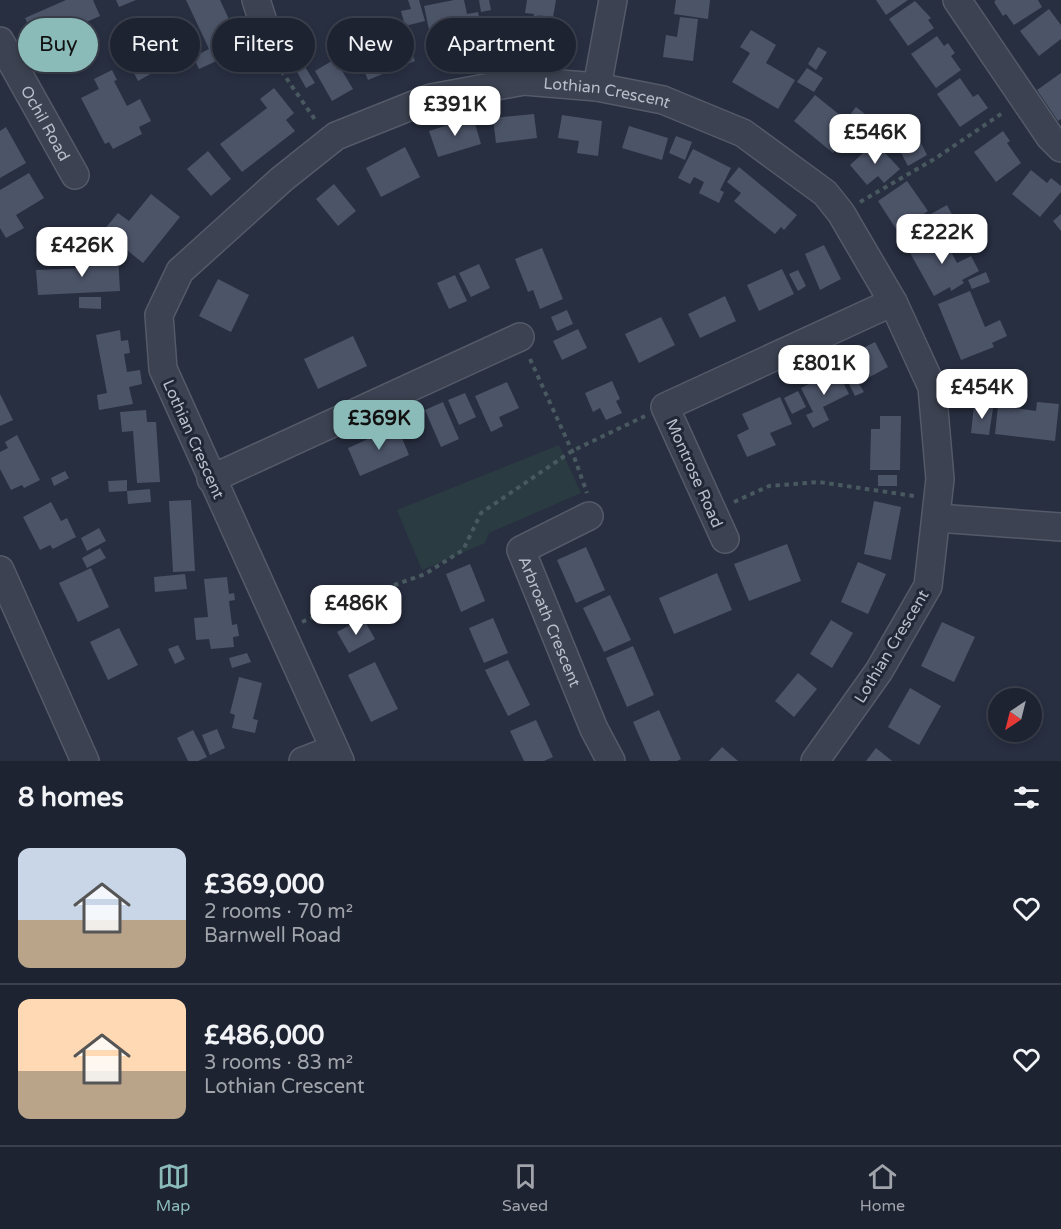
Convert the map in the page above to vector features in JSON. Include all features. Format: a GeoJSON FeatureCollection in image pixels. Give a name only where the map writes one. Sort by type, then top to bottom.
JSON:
{"type":"FeatureCollection","features":[{"type":"Feature","properties":{"kind":"street"},"geometry":{"type":"LineString","coordinates":[[256,0],[262,18]]}},
{"type":"Feature","properties":{"kind":"street"},"geometry":{"type":"LineString","coordinates":[[597,87],[613,0]]}},
{"type":"Feature","properties":{"kind":"street"},"geometry":{"type":"LineString","coordinates":[[957,0],[1024,99],[1061,148]]}},
{"type":"Feature","properties":{"kind":"street","name":"Ochil Road"},"geometry":{"type":"LineString","coordinates":[[0,41],[75,174]]}},
{"type":"Feature","properties":{"kind":"street","name":"Lothian Crescent"},"geometry":{"type":"LineString","coordinates":[[337,755],[280,633],[163,369],[159,315],[180,271],[282,179],[330,141],[431,98],[524,81],[597,87],[663,100],[743,134],[825,193],[841,213],[893,302],[932,387],[940,479],[928,586],[879,671],[815,761]]}},
{"type":"Feature","properties":{"kind":"street","name":"Montrose Road"},"geometry":{"type":"LineString","coordinates":[[725,539],[665,407],[893,302]]}},
{"type":"Feature","properties":{"kind":"street"},"geometry":{"type":"LineString","coordinates":[[211,479],[520,337]]}},
{"type":"Feature","properties":{"kind":"street"},"geometry":{"type":"LineString","coordinates":[[938,509],[1061,527]]}},
{"type":"Feature","properties":{"kind":"street","name":"Arbroath Crescent"},"geometry":{"type":"LineString","coordinates":[[589,516],[520,550],[581,699],[611,761]]}},
{"type":"Feature","properties":{"kind":"street"},"geometry":{"type":"LineString","coordinates":[[0,570],[85,761]]}},
{"type":"Feature","properties":{"kind":"street"},"geometry":{"type":"LineString","coordinates":[[303,761],[337,755]]}},
{"type":"Feature","properties":{"kind":"path"},"geometry":{"type":"LineString","coordinates":[[282,72],[330,141]]}},
{"type":"Feature","properties":{"kind":"path"},"geometry":{"type":"LineString","coordinates":[[841,213],[936,158],[1024,99]]}},
{"type":"Feature","properties":{"kind":"path"},"geometry":{"type":"LineString","coordinates":[[520,337],[572,451],[589,497],[589,516]]}},
{"type":"Feature","properties":{"kind":"path"},"geometry":{"type":"LineString","coordinates":[[280,633],[345,603],[425,574],[463,550],[481,513],[572,451],[665,407]]}},
{"type":"Feature","properties":{"kind":"path"},"geometry":{"type":"LineString","coordinates":[[712,512],[769,486],[819,482],[938,509]]}},
{"type":"Feature","properties":{"kind":"shaded area"},"geometry":{"type":"Polygon","coordinates":[[[559,445],[581,493],[489,533],[485,543],[422,570],[397,510],[559,445]]]}},
{"type":"Feature","properties":{"kind":"building"},"geometry":{"type":"Polygon","coordinates":[[[66,0],[93,0],[100,16],[96,18],[25,18],[66,0]]]}},
{"type":"Feature","properties":{"kind":"building"},"geometry":{"type":"Polygon","coordinates":[[[116,0],[136,0],[119,7],[116,0]]]}},
{"type":"Feature","properties":{"kind":"building"},"geometry":{"type":"Polygon","coordinates":[[[186,0],[220,0],[228,18],[212,18],[212,63],[200,69],[200,54],[209,49],[200,30],[200,18],[194,18],[186,0]]]}},
{"type":"Feature","properties":{"kind":"building"},"geometry":{"type":"Polygon","coordinates":[[[408,0],[419,0],[425,21],[414,24],[414,18],[403,18],[401,11],[411,9],[408,0]]]}},
{"type":"Feature","properties":{"kind":"building"},"geometry":{"type":"Polygon","coordinates":[[[464,0],[467,14],[478,12],[479,18],[427,18],[424,6],[464,0]]]}},
{"type":"Feature","properties":{"kind":"building"},"geometry":{"type":"Polygon","coordinates":[[[479,0],[489,0],[491,10],[481,12],[479,0]]]}},
{"type":"Feature","properties":{"kind":"building"},"geometry":{"type":"Polygon","coordinates":[[[527,0],[556,0],[553,17],[536,15],[550,18],[533,18],[534,14],[525,13],[527,0]]]}},
{"type":"Feature","properties":{"kind":"building"},"geometry":{"type":"Polygon","coordinates":[[[676,0],[710,0],[708,19],[674,14],[676,0]]]}},
{"type":"Feature","properties":{"kind":"building"},"geometry":{"type":"Polygon","coordinates":[[[876,0],[908,0],[886,15],[876,0]]]}},
{"type":"Feature","properties":{"kind":"building"},"geometry":{"type":"Polygon","coordinates":[[[996,0],[1038,0],[1042,7],[1014,25],[1006,14],[1003,16],[994,2],[996,0]]]}},
{"type":"Feature","properties":{"kind":"building"},"geometry":{"type":"Polygon","coordinates":[[[915,1],[931,18],[928,20],[934,28],[908,46],[889,19],[915,1]]]}},
{"type":"Feature","properties":{"kind":"building"},"geometry":{"type":"Polygon","coordinates":[[[1049,9],[1061,25],[1061,39],[1039,56],[1020,31],[1049,9]]]}},
{"type":"Feature","properties":{"kind":"building"},"geometry":{"type":"Polygon","coordinates":[[[680,17],[698,19],[693,61],[663,57],[666,35],[677,37],[680,17]]]}},
{"type":"Feature","properties":{"kind":"building"},"geometry":{"type":"Polygon","coordinates":[[[751,30],[776,45],[766,63],[795,80],[778,109],[732,82],[750,53],[740,47],[751,30]]]}},
{"type":"Feature","properties":{"kind":"building"},"geometry":{"type":"Polygon","coordinates":[[[937,36],[944,46],[948,43],[955,53],[951,56],[961,70],[936,88],[911,54],[937,36]]]}},
{"type":"Feature","properties":{"kind":"building"},"geometry":{"type":"Polygon","coordinates":[[[818,47],[827,52],[816,70],[808,64],[818,47]]]}},
{"type":"Feature","properties":{"kind":"building"},"geometry":{"type":"Polygon","coordinates":[[[327,64],[327,72],[343,72],[353,89],[332,101],[315,71],[327,64]]]}},
{"type":"Feature","properties":{"kind":"building"},"geometry":{"type":"Polygon","coordinates":[[[807,68],[823,78],[814,92],[797,82],[807,68]]]}},
{"type":"Feature","properties":{"kind":"building"},"geometry":{"type":"Polygon","coordinates":[[[110,71],[113,72],[117,80],[114,81],[127,106],[140,99],[151,121],[139,127],[142,134],[113,149],[109,142],[105,144],[81,98],[99,89],[94,79],[110,71]]]}},
{"type":"Feature","properties":{"kind":"building"},"geometry":{"type":"Polygon","coordinates":[[[134,72],[154,72],[138,81],[134,72]]]}},
{"type":"Feature","properties":{"kind":"building"},"geometry":{"type":"Polygon","coordinates":[[[297,72],[308,72],[315,83],[306,88],[297,72]]]}},
{"type":"Feature","properties":{"kind":"building"},"geometry":{"type":"Polygon","coordinates":[[[365,72],[388,72],[368,80],[365,72]]]}},
{"type":"Feature","properties":{"kind":"building"},"geometry":{"type":"Polygon","coordinates":[[[1061,73],[1061,119],[1058,121],[1037,90],[1061,73]]]}},
{"type":"Feature","properties":{"kind":"building"},"geometry":{"type":"Polygon","coordinates":[[[960,78],[973,97],[978,94],[988,108],[960,127],[937,94],[960,78]]]}},
{"type":"Feature","properties":{"kind":"building"},"geometry":{"type":"Polygon","coordinates":[[[274,88],[294,113],[286,120],[295,131],[242,172],[220,144],[267,108],[260,99],[274,88]]]}},
{"type":"Feature","properties":{"kind":"building"},"geometry":{"type":"Polygon","coordinates":[[[815,95],[846,120],[856,107],[865,114],[833,153],[794,121],[815,95]]]}},
{"type":"Feature","properties":{"kind":"building"},"geometry":{"type":"Polygon","coordinates":[[[534,114],[537,138],[496,143],[493,118],[534,114]]]}},
{"type":"Feature","properties":{"kind":"building"},"geometry":{"type":"Polygon","coordinates":[[[562,115],[602,121],[598,156],[577,153],[579,141],[558,138],[562,115]]]}},
{"type":"Feature","properties":{"kind":"building"},"geometry":{"type":"Polygon","coordinates":[[[473,117],[481,144],[438,157],[429,131],[473,117]]]}},
{"type":"Feature","properties":{"kind":"building"},"geometry":{"type":"Polygon","coordinates":[[[629,126],[668,138],[662,160],[622,148],[629,126]]]}},
{"type":"Feature","properties":{"kind":"building"},"geometry":{"type":"Polygon","coordinates":[[[6,127],[26,163],[0,178],[0,131],[6,127]]]}},
{"type":"Feature","properties":{"kind":"building"},"geometry":{"type":"Polygon","coordinates":[[[1003,131],[1010,141],[1007,143],[1021,163],[996,182],[974,152],[1003,131]]]}},
{"type":"Feature","properties":{"kind":"building"},"geometry":{"type":"Polygon","coordinates":[[[676,136],[692,142],[685,160],[669,153],[676,136]]]}},
{"type":"Feature","properties":{"kind":"building"},"geometry":{"type":"Polygon","coordinates":[[[920,141],[927,155],[908,166],[900,151],[920,141]]]}},
{"type":"Feature","properties":{"kind":"building"},"geometry":{"type":"Polygon","coordinates":[[[875,142],[900,169],[884,183],[878,176],[867,185],[850,165],[875,142]]]}},
{"type":"Feature","properties":{"kind":"building"},"geometry":{"type":"Polygon","coordinates":[[[405,147],[420,177],[381,197],[366,168],[405,147]]]}},
{"type":"Feature","properties":{"kind":"building"},"geometry":{"type":"Polygon","coordinates":[[[693,149],[731,168],[720,190],[724,192],[719,203],[699,193],[704,182],[694,177],[690,184],[678,178],[693,149]]]}},
{"type":"Feature","properties":{"kind":"building"},"geometry":{"type":"Polygon","coordinates":[[[208,151],[231,179],[211,196],[187,169],[208,151]]]}},
{"type":"Feature","properties":{"kind":"building"},"geometry":{"type":"Polygon","coordinates":[[[739,167],[797,215],[784,230],[781,227],[775,234],[734,201],[741,193],[727,182],[739,167]]]}},
{"type":"Feature","properties":{"kind":"building"},"geometry":{"type":"Polygon","coordinates":[[[1031,170],[1047,183],[1051,178],[1061,186],[1061,192],[1040,217],[1012,194],[1031,170]]]}},
{"type":"Feature","properties":{"kind":"building"},"geometry":{"type":"Polygon","coordinates":[[[29,173],[44,198],[16,215],[24,228],[6,238],[0,228],[0,190],[29,173]]]}},
{"type":"Feature","properties":{"kind":"building"},"geometry":{"type":"Polygon","coordinates":[[[907,181],[928,211],[898,232],[878,201],[907,181]]]}},
{"type":"Feature","properties":{"kind":"building"},"geometry":{"type":"Polygon","coordinates":[[[334,184],[356,211],[338,226],[316,199],[334,184]]]}},
{"type":"Feature","properties":{"kind":"building"},"geometry":{"type":"Polygon","coordinates":[[[151,194],[180,217],[143,263],[103,231],[118,213],[129,221],[151,194]]]}},
{"type":"Feature","properties":{"kind":"building"},"geometry":{"type":"Polygon","coordinates":[[[947,205],[956,222],[941,230],[931,214],[947,205]]]}},
{"type":"Feature","properties":{"kind":"building"},"geometry":{"type":"Polygon","coordinates":[[[1061,214],[1061,231],[1053,221],[1061,214]]]}},
{"type":"Feature","properties":{"kind":"building"},"geometry":{"type":"Polygon","coordinates":[[[99,230],[114,243],[106,251],[92,239],[99,230]]]}},
{"type":"Feature","properties":{"kind":"building"},"geometry":{"type":"Polygon","coordinates":[[[941,233],[957,263],[971,256],[979,271],[962,280],[964,283],[951,291],[950,287],[934,296],[909,251],[941,233]]]}},
{"type":"Feature","properties":{"kind":"building"},"geometry":{"type":"Polygon","coordinates":[[[824,245],[841,279],[820,290],[805,254],[824,245]]]}},
{"type":"Feature","properties":{"kind":"building"},"geometry":{"type":"Polygon","coordinates":[[[542,248],[563,299],[540,309],[533,290],[528,292],[515,259],[542,248]]]}},
{"type":"Feature","properties":{"kind":"building"},"geometry":{"type":"Polygon","coordinates":[[[118,255],[120,291],[38,295],[36,270],[87,268],[86,256],[118,255]]]}},
{"type":"Feature","properties":{"kind":"building"},"geometry":{"type":"Polygon","coordinates":[[[479,264],[490,288],[471,297],[459,273],[479,264]]]}},
{"type":"Feature","properties":{"kind":"building"},"geometry":{"type":"Polygon","coordinates":[[[782,269],[794,294],[759,311],[747,285],[782,269]]]}},
{"type":"Feature","properties":{"kind":"building"},"geometry":{"type":"Polygon","coordinates":[[[798,270],[806,286],[798,291],[789,274],[798,270]]]}},
{"type":"Feature","properties":{"kind":"building"},"geometry":{"type":"Polygon","coordinates":[[[986,272],[990,282],[972,289],[968,280],[986,272]]]}},
{"type":"Feature","properties":{"kind":"building"},"geometry":{"type":"Polygon","coordinates":[[[455,275],[467,301],[449,309],[437,283],[455,275]]]}},
{"type":"Feature","properties":{"kind":"building"},"geometry":{"type":"Polygon","coordinates":[[[218,279],[249,295],[231,332],[199,316],[218,279]]]}},
{"type":"Feature","properties":{"kind":"building"},"geometry":{"type":"Polygon","coordinates":[[[970,291],[985,327],[1000,320],[1007,336],[992,343],[994,347],[961,360],[938,304],[970,291]]]}},
{"type":"Feature","properties":{"kind":"building"},"geometry":{"type":"Polygon","coordinates":[[[725,296],[736,321],[700,338],[688,314],[725,296]]]}},
{"type":"Feature","properties":{"kind":"building"},"geometry":{"type":"Polygon","coordinates":[[[79,297],[101,297],[101,309],[79,308],[79,297]]]}},
{"type":"Feature","properties":{"kind":"building"},"geometry":{"type":"Polygon","coordinates":[[[567,310],[573,324],[557,331],[551,317],[567,310]]]}},
{"type":"Feature","properties":{"kind":"building"},"geometry":{"type":"Polygon","coordinates":[[[661,317],[675,345],[639,363],[625,334],[661,317]]]}},
{"type":"Feature","properties":{"kind":"building"},"geometry":{"type":"Polygon","coordinates":[[[578,329],[587,348],[562,360],[553,341],[578,329]]]}},
{"type":"Feature","properties":{"kind":"building"},"geometry":{"type":"Polygon","coordinates":[[[120,330],[121,341],[128,340],[130,353],[124,354],[127,372],[140,370],[142,384],[129,387],[133,404],[99,410],[97,395],[107,393],[96,335],[120,330]]]}},
{"type":"Feature","properties":{"kind":"building"},"geometry":{"type":"Polygon","coordinates":[[[353,336],[367,366],[318,389],[304,359],[353,336]]]}},
{"type":"Feature","properties":{"kind":"building"},"geometry":{"type":"Polygon","coordinates":[[[875,342],[888,367],[868,378],[855,352],[875,342]]]}},
{"type":"Feature","properties":{"kind":"building"},"geometry":{"type":"Polygon","coordinates":[[[858,362],[867,380],[859,384],[864,392],[855,396],[842,370],[858,362]]]}},
{"type":"Feature","properties":{"kind":"building"},"geometry":{"type":"Polygon","coordinates":[[[837,370],[849,394],[823,407],[829,420],[813,428],[806,415],[813,412],[801,388],[837,370]]]}},
{"type":"Feature","properties":{"kind":"building"},"geometry":{"type":"Polygon","coordinates":[[[612,381],[620,399],[616,401],[622,413],[606,420],[600,408],[593,412],[585,393],[612,381]]]}},
{"type":"Feature","properties":{"kind":"building"},"geometry":{"type":"Polygon","coordinates":[[[507,382],[519,408],[499,417],[503,426],[491,432],[475,396],[507,382]]]}},
{"type":"Feature","properties":{"kind":"building"},"geometry":{"type":"Polygon","coordinates":[[[798,391],[806,407],[792,414],[784,398],[798,391]]]}},
{"type":"Feature","properties":{"kind":"building"},"geometry":{"type":"Polygon","coordinates":[[[465,393],[476,417],[459,425],[448,400],[465,393]]]}},
{"type":"Feature","properties":{"kind":"building"},"geometry":{"type":"Polygon","coordinates":[[[0,394],[13,420],[0,426],[0,394]]]}},
{"type":"Feature","properties":{"kind":"building"},"geometry":{"type":"Polygon","coordinates":[[[780,397],[792,424],[770,433],[776,445],[747,457],[737,435],[749,429],[742,414],[780,397]]]}},
{"type":"Feature","properties":{"kind":"building"},"geometry":{"type":"Polygon","coordinates":[[[443,402],[459,439],[441,447],[425,410],[443,402]]]}},
{"type":"Feature","properties":{"kind":"building"},"geometry":{"type":"Polygon","coordinates":[[[1037,402],[1059,404],[1055,441],[995,434],[998,406],[1036,411],[1037,402]]]}},
{"type":"Feature","properties":{"kind":"building"},"geometry":{"type":"Polygon","coordinates":[[[974,406],[993,408],[989,435],[971,433],[974,406]]]}},
{"type":"Feature","properties":{"kind":"building"},"geometry":{"type":"Polygon","coordinates":[[[146,410],[147,422],[156,422],[160,482],[137,483],[133,431],[122,432],[120,412],[146,410]]]}},
{"type":"Feature","properties":{"kind":"building"},"geometry":{"type":"Polygon","coordinates":[[[880,416],[901,416],[900,470],[870,470],[871,429],[880,429],[880,416]]]}},
{"type":"Feature","properties":{"kind":"building"},"geometry":{"type":"Polygon","coordinates":[[[397,426],[409,455],[360,476],[348,448],[397,426]]]}},
{"type":"Feature","properties":{"kind":"building"},"geometry":{"type":"Polygon","coordinates":[[[17,435],[40,480],[24,488],[22,485],[11,490],[0,469],[0,452],[8,448],[5,442],[17,435]]]}},
{"type":"Feature","properties":{"kind":"building"},"geometry":{"type":"Polygon","coordinates":[[[65,471],[69,478],[54,486],[51,478],[65,471]]]}},
{"type":"Feature","properties":{"kind":"building"},"geometry":{"type":"Polygon","coordinates":[[[878,475],[897,475],[897,486],[878,486],[878,475]]]}},
{"type":"Feature","properties":{"kind":"building"},"geometry":{"type":"Polygon","coordinates":[[[127,480],[127,491],[109,492],[108,481],[127,480]]]}},
{"type":"Feature","properties":{"kind":"building"},"geometry":{"type":"Polygon","coordinates":[[[150,489],[151,502],[128,504],[127,491],[150,489]]]}},
{"type":"Feature","properties":{"kind":"building"},"geometry":{"type":"Polygon","coordinates":[[[191,500],[195,571],[173,572],[169,501],[191,500]]]}},
{"type":"Feature","properties":{"kind":"building"},"geometry":{"type":"Polygon","coordinates":[[[874,501],[901,507],[891,560],[864,554],[874,501]]]}},
{"type":"Feature","properties":{"kind":"building"},"geometry":{"type":"Polygon","coordinates":[[[51,502],[61,521],[67,518],[76,537],[53,549],[50,545],[40,550],[23,517],[51,502]]]}},
{"type":"Feature","properties":{"kind":"building"},"geometry":{"type":"Polygon","coordinates":[[[99,528],[106,541],[87,551],[81,538],[99,528]]]}},
{"type":"Feature","properties":{"kind":"building"},"geometry":{"type":"Polygon","coordinates":[[[787,544],[801,581],[749,601],[734,564],[787,544]]]}},
{"type":"Feature","properties":{"kind":"building"},"geometry":{"type":"Polygon","coordinates":[[[586,547],[605,590],[576,603],[557,560],[586,547]]]}},
{"type":"Feature","properties":{"kind":"building"},"geometry":{"type":"Polygon","coordinates":[[[100,548],[106,558],[87,568],[82,558],[100,548]]]}},
{"type":"Feature","properties":{"kind":"building"},"geometry":{"type":"Polygon","coordinates":[[[858,562],[886,574],[868,614],[841,602],[858,562]]]}},
{"type":"Feature","properties":{"kind":"building"},"geometry":{"type":"Polygon","coordinates":[[[470,564],[485,601],[461,612],[446,574],[470,564]]]}},
{"type":"Feature","properties":{"kind":"building"},"geometry":{"type":"Polygon","coordinates":[[[91,568],[109,607],[78,622],[59,583],[91,568]]]}},
{"type":"Feature","properties":{"kind":"building"},"geometry":{"type":"Polygon","coordinates":[[[717,573],[732,610],[674,634],[659,598],[717,573]]]}},
{"type":"Feature","properties":{"kind":"building"},"geometry":{"type":"Polygon","coordinates":[[[185,574],[187,589],[155,592],[154,577],[185,574]]]}},
{"type":"Feature","properties":{"kind":"building"},"geometry":{"type":"Polygon","coordinates":[[[227,577],[229,594],[234,593],[235,600],[229,601],[232,625],[237,624],[239,636],[233,637],[234,647],[211,649],[209,639],[196,640],[194,618],[208,617],[204,579],[227,577]]]}},
{"type":"Feature","properties":{"kind":"building"},"geometry":{"type":"Polygon","coordinates":[[[610,595],[631,640],[604,652],[583,608],[610,595]]]}},
{"type":"Feature","properties":{"kind":"building"},"geometry":{"type":"Polygon","coordinates":[[[363,618],[375,639],[349,653],[337,632],[363,618]]]}},
{"type":"Feature","properties":{"kind":"building"},"geometry":{"type":"Polygon","coordinates":[[[493,618],[508,653],[484,663],[469,628],[493,618]]]}},
{"type":"Feature","properties":{"kind":"building"},"geometry":{"type":"Polygon","coordinates":[[[831,620],[853,633],[832,668],[810,654],[831,620]]]}},
{"type":"Feature","properties":{"kind":"building"},"geometry":{"type":"Polygon","coordinates":[[[942,622],[975,637],[954,682],[921,666],[942,622]]]}},
{"type":"Feature","properties":{"kind":"building"},"geometry":{"type":"Polygon","coordinates":[[[119,628],[138,665],[108,680],[90,642],[119,628]]]}},
{"type":"Feature","properties":{"kind":"building"},"geometry":{"type":"Polygon","coordinates":[[[178,645],[185,659],[175,664],[168,649],[178,645]]]}},
{"type":"Feature","properties":{"kind":"building"},"geometry":{"type":"Polygon","coordinates":[[[633,646],[654,695],[627,707],[606,658],[633,646]]]}},
{"type":"Feature","properties":{"kind":"building"},"geometry":{"type":"Polygon","coordinates":[[[247,653],[251,662],[232,668],[229,658],[247,653]]]}},
{"type":"Feature","properties":{"kind":"building"},"geometry":{"type":"Polygon","coordinates":[[[508,660],[530,705],[508,716],[485,670],[508,660]]]}},
{"type":"Feature","properties":{"kind":"building"},"geometry":{"type":"Polygon","coordinates":[[[375,662],[398,709],[371,722],[348,675],[375,662]]]}},
{"type":"Feature","properties":{"kind":"building"},"geometry":{"type":"Polygon","coordinates":[[[798,673],[817,689],[794,717],[775,701],[798,673]]]}},
{"type":"Feature","properties":{"kind":"building"},"geometry":{"type":"Polygon","coordinates":[[[239,677],[262,683],[253,719],[258,720],[255,733],[232,728],[235,715],[230,713],[239,677]]]}},
{"type":"Feature","properties":{"kind":"building"},"geometry":{"type":"Polygon","coordinates":[[[910,688],[941,706],[919,745],[888,727],[910,688]]]}},
{"type":"Feature","properties":{"kind":"building"},"geometry":{"type":"Polygon","coordinates":[[[659,710],[681,759],[677,761],[650,761],[633,722],[659,710]]]}},
{"type":"Feature","properties":{"kind":"building"},"geometry":{"type":"Polygon","coordinates":[[[536,720],[553,757],[544,761],[524,761],[510,731],[536,720]]]}},
{"type":"Feature","properties":{"kind":"building"},"geometry":{"type":"Polygon","coordinates":[[[217,729],[225,748],[210,755],[202,735],[217,729]]]}},
{"type":"Feature","properties":{"kind":"building"},"geometry":{"type":"Polygon","coordinates":[[[193,730],[207,757],[198,761],[188,761],[177,738],[193,730]]]}},
{"type":"Feature","properties":{"kind":"building"},"geometry":{"type":"Polygon","coordinates":[[[722,747],[738,761],[709,761],[722,747]]]}},
{"type":"Feature","properties":{"kind":"building"},"geometry":{"type":"Polygon","coordinates":[[[876,748],[892,761],[866,761],[876,748]]]}}]}
